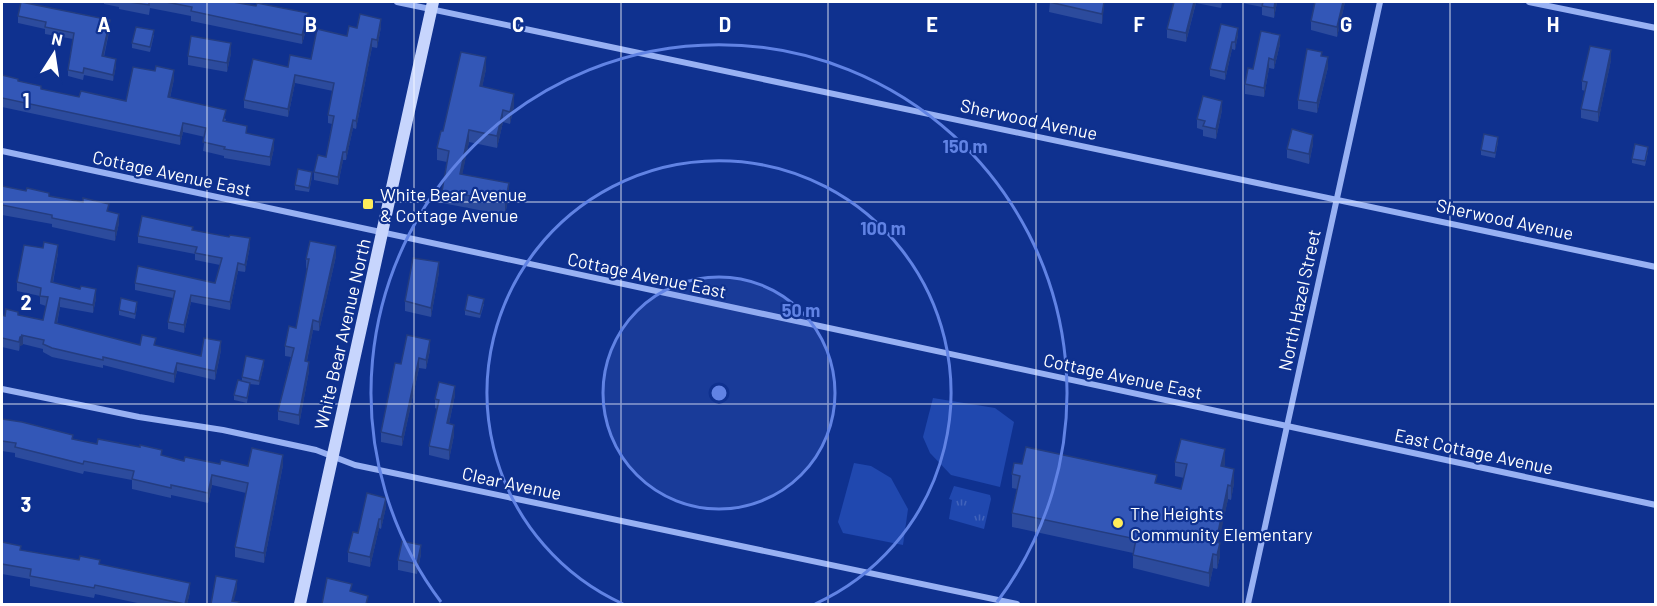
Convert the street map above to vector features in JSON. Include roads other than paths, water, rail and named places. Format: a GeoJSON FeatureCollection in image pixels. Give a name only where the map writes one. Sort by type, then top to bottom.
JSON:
{"type":"FeatureCollection","features":[{"type":"Feature","properties":{"kind":"main road","name":"White Bear Avenue North"},"geometry":{"type":"LineString","coordinates":[[300,604],[432,5]]}},
{"type":"Feature","properties":{"kind":"street","name":"Sherwood Avenue"},"geometry":{"type":"LineString","coordinates":[[396,2],[432,5],[1656,267]]}},
{"type":"Feature","properties":{"kind":"street","name":"North Hazel Street"},"geometry":{"type":"LineString","coordinates":[[1248,604],[1380,2]]}},
{"type":"Feature","properties":{"kind":"street"},"geometry":{"type":"LineString","coordinates":[[1529,2],[1656,28]]}},
{"type":"Feature","properties":{"kind":"street","name":"Cottage Avenue East"},"geometry":{"type":"LineString","coordinates":[[2,152],[1287,427]]}},
{"type":"Feature","properties":{"kind":"street","name":"Clear Avenue"},"geometry":{"type":"LineString","coordinates":[[2,389],[139,417],[223,430],[316,450],[354,465],[1017,604]]}},
{"type":"Feature","properties":{"kind":"street","name":"East Cottage Avenue"},"geometry":{"type":"LineString","coordinates":[[1287,427],[1656,505]]}},
{"type":"Feature","properties":{"kind":"place","name":"White Bear Avenue & Cottage Avenue"},"geometry":{"type":"Point","coordinates":[368,204]}},
{"type":"Feature","properties":{"kind":"place","name":"The Heights Community Elementary"},"geometry":{"type":"Point","coordinates":[1118,523]}}]}
